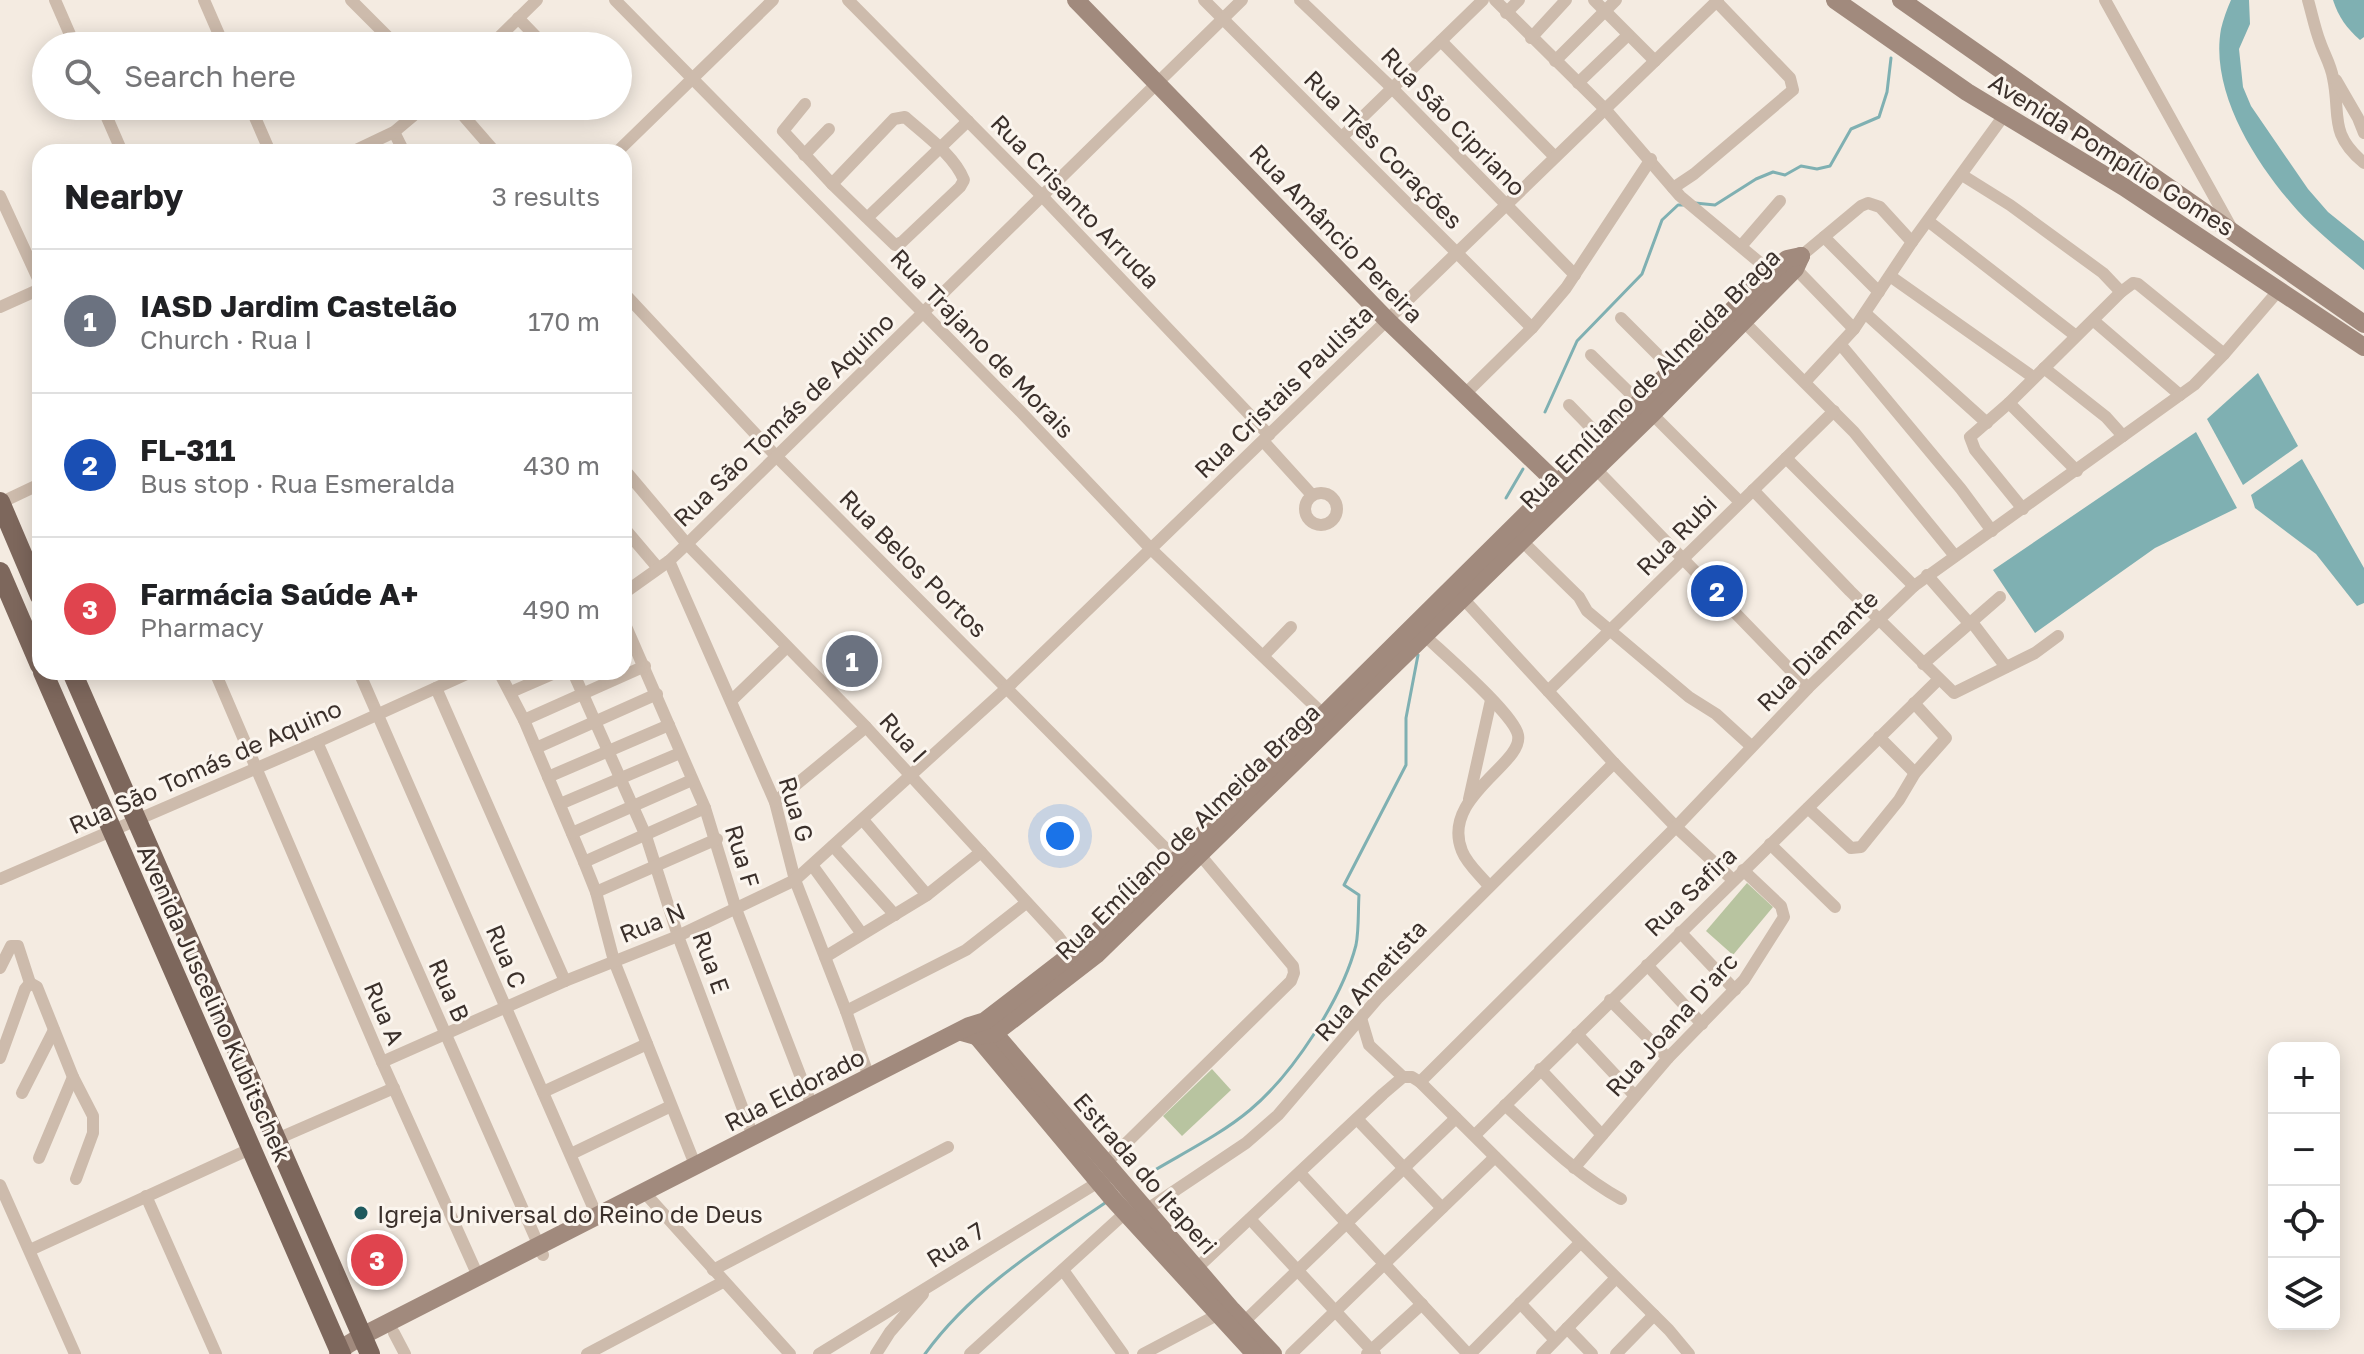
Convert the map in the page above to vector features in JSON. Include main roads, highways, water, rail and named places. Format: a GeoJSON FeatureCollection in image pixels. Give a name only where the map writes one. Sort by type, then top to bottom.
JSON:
{"type":"FeatureCollection","features":[{"type":"Feature","properties":{"kind":"main road"},"geometry":{"type":"LineString","coordinates":[[0,502],[32,577]]}},
{"type":"Feature","properties":{"kind":"main road"},"geometry":{"type":"LineString","coordinates":[[0,572],[32,646]]}},
{"type":"Feature","properties":{"kind":"main road","name":"Avenida Juscelino Kubitschek"},"geometry":{"type":"LineString","coordinates":[[46,680],[340,1354]]}},
{"type":"Feature","properties":{"kind":"main road","name":"Avenida Juscelino Kubitschek"},"geometry":{"type":"LineString","coordinates":[[76,680],[366,1345]]}},
{"type":"Feature","properties":{"kind":"water"},"geometry":{"type":"Polygon","coordinates":[[[2231,0],[2249,0],[2250,24],[2239,49],[2243,87],[2251,106],[2308,189],[2328,212],[2364,241],[2364,270],[2291,203],[2249,145],[2228,99],[2219,52],[2221,29],[2231,0]]]}},
{"type":"Feature","properties":{"kind":"water"},"geometry":{"type":"Polygon","coordinates":[[[2333,0],[2364,0],[2364,37],[2360,40],[2347,27],[2333,0]]]}},
{"type":"Feature","properties":{"kind":"water"},"geometry":{"type":"Polygon","coordinates":[[[2258,373],[2298,446],[2243,485],[2207,419],[2258,373]]]}},
{"type":"Feature","properties":{"kind":"water"},"geometry":{"type":"Polygon","coordinates":[[[2196,432],[2237,508],[2155,548],[2035,633],[1993,570],[2196,432]]]}},
{"type":"Feature","properties":{"kind":"water"},"geometry":{"type":"Polygon","coordinates":[[[2302,459],[2364,568],[2364,603],[2357,606],[2316,554],[2255,508],[2251,495],[2302,459]]]}},
{"type":"Feature","properties":{"kind":"waterway"},"geometry":{"type":"LineString","coordinates":[[1695,203],[1715,205],[1773,172],[1785,175],[1801,166],[1817,169],[1830,166],[1851,129],[1879,117],[1887,92],[1891,58]]}},
{"type":"Feature","properties":{"kind":"waterway"},"geometry":{"type":"LineString","coordinates":[[1545,412],[1577,341],[1642,274],[1662,220],[1678,205],[1683,205]]}},
{"type":"Feature","properties":{"kind":"waterway"},"geometry":{"type":"LineString","coordinates":[[1506,498],[1523,469]]}},
{"type":"Feature","properties":{"kind":"waterway"},"geometry":{"type":"LineString","coordinates":[[1145,1176],[1212,1137],[1250,1110],[1283,1077],[1328,1011],[1349,966],[1357,939],[1359,895],[1344,885],[1406,765],[1406,718],[1418,655]]}},
{"type":"Feature","properties":{"kind":"waterway"},"geometry":{"type":"LineString","coordinates":[[925,1354],[943,1331],[985,1290],[1105,1203]]}},
{"type":"Feature","properties":{"kind":"place","name":"FL-311"},"geometry":{"type":"Point","coordinates":[1717,591]}},
{"type":"Feature","properties":{"kind":"place","name":"IASD Jardim Castelão"},"geometry":{"type":"Point","coordinates":[852,661]}},
{"type":"Feature","properties":{"kind":"place","name":"Igreja Universal do Reino de Deus"},"geometry":{"type":"Point","coordinates":[361,1213]}},
{"type":"Feature","properties":{"kind":"place","name":"Farmácia Saúde A+"},"geometry":{"type":"Point","coordinates":[377,1260]}}]}
